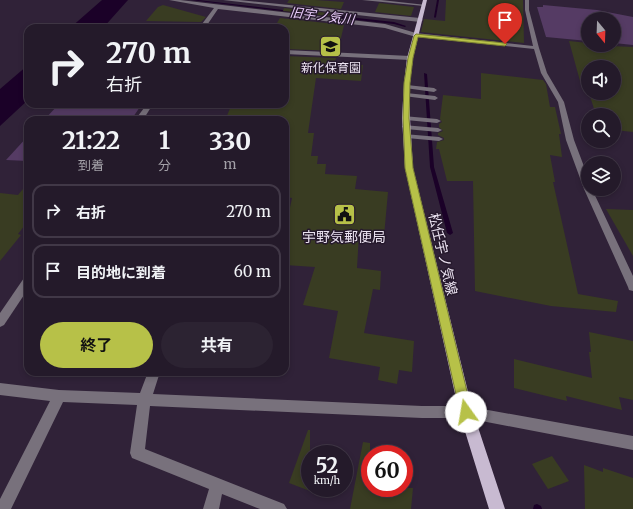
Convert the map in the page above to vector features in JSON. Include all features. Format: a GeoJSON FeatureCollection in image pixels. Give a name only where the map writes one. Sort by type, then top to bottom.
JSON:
{"type":"FeatureCollection","features":[{"type":"Feature","properties":{"kind":"main road","name":"松任宇ノ気線"},"geometry":{"type":"LineString","coordinates":[[425,3],[410,58],[406,127],[409,168],[466,412],[497,509]]}},
{"type":"Feature","properties":{"kind":"street"},"geometry":{"type":"LineString","coordinates":[[171,0],[217,7],[385,26],[416,36],[536,48]]}},
{"type":"Feature","properties":{"kind":"street"},"geometry":{"type":"LineString","coordinates":[[224,0],[271,2],[420,20]]}},
{"type":"Feature","properties":{"kind":"street"},"geometry":{"type":"LineString","coordinates":[[364,0],[425,3]]}},
{"type":"Feature","properties":{"kind":"street"},"geometry":{"type":"LineString","coordinates":[[527,0],[527,10],[536,48],[544,73],[561,102],[570,140],[581,169]]}},
{"type":"Feature","properties":{"kind":"street"},"geometry":{"type":"LineString","coordinates":[[205,24],[217,7]]}},
{"type":"Feature","properties":{"kind":"street"},"geometry":{"type":"LineString","coordinates":[[289,52],[410,58]]}},
{"type":"Feature","properties":{"kind":"street"},"geometry":{"type":"LineString","coordinates":[[407,91],[422,88],[432,89]]}},
{"type":"Feature","properties":{"kind":"street"},"geometry":{"type":"LineString","coordinates":[[407,91],[423,96],[433,97]]}},
{"type":"Feature","properties":{"kind":"street"},"geometry":{"type":"LineString","coordinates":[[406,127],[423,120],[434,121]]}},
{"type":"Feature","properties":{"kind":"street"},"geometry":{"type":"LineString","coordinates":[[406,127],[435,130]]}},
{"type":"Feature","properties":{"kind":"street"},"geometry":{"type":"LineString","coordinates":[[406,127],[425,138],[436,139]]}},
{"type":"Feature","properties":{"kind":"street"},"geometry":{"type":"LineString","coordinates":[[592,196],[633,287]]}},
{"type":"Feature","properties":{"kind":"street"},"geometry":{"type":"LineString","coordinates":[[0,322],[24,288]]}},
{"type":"Feature","properties":{"kind":"street"},"geometry":{"type":"LineString","coordinates":[[153,376],[144,400],[137,453],[279,509]]}},
{"type":"Feature","properties":{"kind":"street"},"geometry":{"type":"LineString","coordinates":[[0,389],[59,396],[422,412],[466,412],[633,443]]}},
{"type":"Feature","properties":{"kind":"street"},"geometry":{"type":"LineString","coordinates":[[3,509],[59,396]]}},
{"type":"Feature","properties":{"kind":"street"},"geometry":{"type":"LineString","coordinates":[[211,509],[217,484]]}},
{"type":"Feature","properties":{"kind":"shaded area"},"geometry":{"type":"Polygon","coordinates":[[[102,0],[128,0],[107,24],[75,24],[102,0]]]}},
{"type":"Feature","properties":{"kind":"shaded area"},"geometry":{"type":"Polygon","coordinates":[[[543,5],[607,12],[581,12],[581,40],[546,37],[537,7],[543,7],[543,5]]]}},
{"type":"Feature","properties":{"kind":"shaded area"},"geometry":{"type":"Polygon","coordinates":[[[621,15],[633,17],[633,45],[621,44],[621,15]]]}},
{"type":"Feature","properties":{"kind":"shaded area"},"geometry":{"type":"Polygon","coordinates":[[[24,68],[24,104],[0,126],[0,89],[24,68]]]}},
{"type":"Feature","properties":{"kind":"shaded area"},"geometry":{"type":"Polygon","coordinates":[[[55,108],[139,108],[134,116],[48,116],[55,108]]]}},
{"type":"Feature","properties":{"kind":"shaded area"},"geometry":{"type":"Polygon","coordinates":[[[24,140],[24,161],[6,160],[24,140]]]}},
{"type":"Feature","properties":{"kind":"building"},"geometry":{"type":"Polygon","coordinates":[[[289,0],[344,2],[341,9],[287,3],[289,0]]]}},
{"type":"Feature","properties":{"kind":"building"},"geometry":{"type":"Polygon","coordinates":[[[446,0],[523,0],[524,43],[421,32],[424,19],[445,21],[446,0]]]}},
{"type":"Feature","properties":{"kind":"building"},"geometry":{"type":"Polygon","coordinates":[[[379,3],[414,7],[411,16],[375,12],[379,3]]]}},
{"type":"Feature","properties":{"kind":"building"},"geometry":{"type":"Polygon","coordinates":[[[163,5],[206,17],[201,22],[146,21],[158,7],[163,5]]]}},
{"type":"Feature","properties":{"kind":"building"},"geometry":{"type":"Polygon","coordinates":[[[284,8],[337,14],[336,17],[283,11],[284,8]]]}},
{"type":"Feature","properties":{"kind":"building"},"geometry":{"type":"Polygon","coordinates":[[[280,18],[344,25],[338,51],[289,49],[289,24],[276,24],[280,18]]]}},
{"type":"Feature","properties":{"kind":"building"},"geometry":{"type":"Polygon","coordinates":[[[569,41],[581,42],[581,52],[621,52],[621,46],[633,47],[633,132],[621,131],[621,108],[594,108],[591,100],[621,100],[621,60],[581,60],[580,81],[569,41]]]}},
{"type":"Feature","properties":{"kind":"building"},"geometry":{"type":"Polygon","coordinates":[[[289,56],[336,58],[335,63],[363,65],[361,81],[316,78],[308,133],[314,133],[311,156],[318,156],[317,164],[326,164],[325,174],[357,176],[355,189],[388,192],[384,236],[359,234],[357,268],[381,271],[380,290],[373,289],[364,333],[414,341],[412,372],[399,370],[397,384],[378,380],[380,367],[329,358],[338,311],[303,305],[315,267],[289,265],[289,212],[292,198],[289,198],[289,116],[227,116],[230,108],[289,108],[289,56]]]}},
{"type":"Feature","properties":{"kind":"building"},"geometry":{"type":"Polygon","coordinates":[[[481,73],[543,80],[546,84],[550,107],[555,107],[561,134],[559,134],[562,157],[550,155],[555,182],[553,182],[578,294],[618,301],[616,312],[551,306],[475,291],[473,181],[447,181],[439,149],[436,149],[437,142],[444,140],[444,138],[438,135],[438,133],[443,131],[439,127],[439,124],[442,122],[440,119],[443,95],[481,99],[481,73]]]}},
{"type":"Feature","properties":{"kind":"building"},"geometry":{"type":"Polygon","coordinates":[[[24,188],[24,226],[18,234],[21,235],[0,261],[0,193],[18,195],[24,188]]]}},
{"type":"Feature","properties":{"kind":"building"},"geometry":{"type":"Polygon","coordinates":[[[606,209],[633,210],[633,256],[606,209]]]}},
{"type":"Feature","properties":{"kind":"building"},"geometry":{"type":"Polygon","coordinates":[[[589,332],[633,341],[633,400],[619,397],[622,410],[566,396],[567,401],[514,388],[514,359],[592,378],[589,352],[591,352],[589,332]]]}},
{"type":"Feature","properties":{"kind":"building"},"geometry":{"type":"Polygon","coordinates":[[[308,430],[310,430],[310,445],[303,445],[308,430]]]}},
{"type":"Feature","properties":{"kind":"building"},"geometry":{"type":"Polygon","coordinates":[[[363,442],[370,443],[370,445],[362,445],[363,442]]]}},
{"type":"Feature","properties":{"kind":"building"},"geometry":{"type":"Polygon","coordinates":[[[301,450],[301,488],[289,483],[301,450]]]}},
{"type":"Feature","properties":{"kind":"building"},"geometry":{"type":"Polygon","coordinates":[[[361,452],[361,497],[412,497],[411,509],[350,509],[361,452]]]}},
{"type":"Feature","properties":{"kind":"building"},"geometry":{"type":"Polygon","coordinates":[[[552,456],[569,481],[548,489],[532,464],[552,456]]]}},
{"type":"Feature","properties":{"kind":"building"},"geometry":{"type":"Polygon","coordinates":[[[584,465],[603,472],[603,468],[633,478],[633,509],[585,509],[584,465]]]}},
{"type":"Feature","properties":{"kind":"waterway","name":"旧宇ノ気川"},"geometry":{"type":"LineString","coordinates":[[191,0],[290,11]]}},
{"type":"Feature","properties":{"kind":"waterway"},"geometry":{"type":"LineString","coordinates":[[435,17],[438,0]]}},
{"type":"Feature","properties":{"kind":"waterway","name":"旧宇ノ気川"},"geometry":{"type":"LineString","coordinates":[[330,16],[394,23],[405,26]]}},
{"type":"Feature","properties":{"kind":"waterway"},"geometry":{"type":"LineString","coordinates":[[425,74],[432,167],[450,233]]}},
{"type":"Feature","properties":{"kind":"place","name":"新化保育園"},"geometry":{"type":"Point","coordinates":[331,46]}},
{"type":"Feature","properties":{"kind":"place","name":"宇野気郵便局"},"geometry":{"type":"Point","coordinates":[344,215]}},
{"type":"Feature","properties":{"kind":"route"},"geometry":{"type":"LineString","coordinates":[[466,412],[433,278],[409,168],[406,118],[407,83],[410,58],[416,36],[505,44]]}}]}
